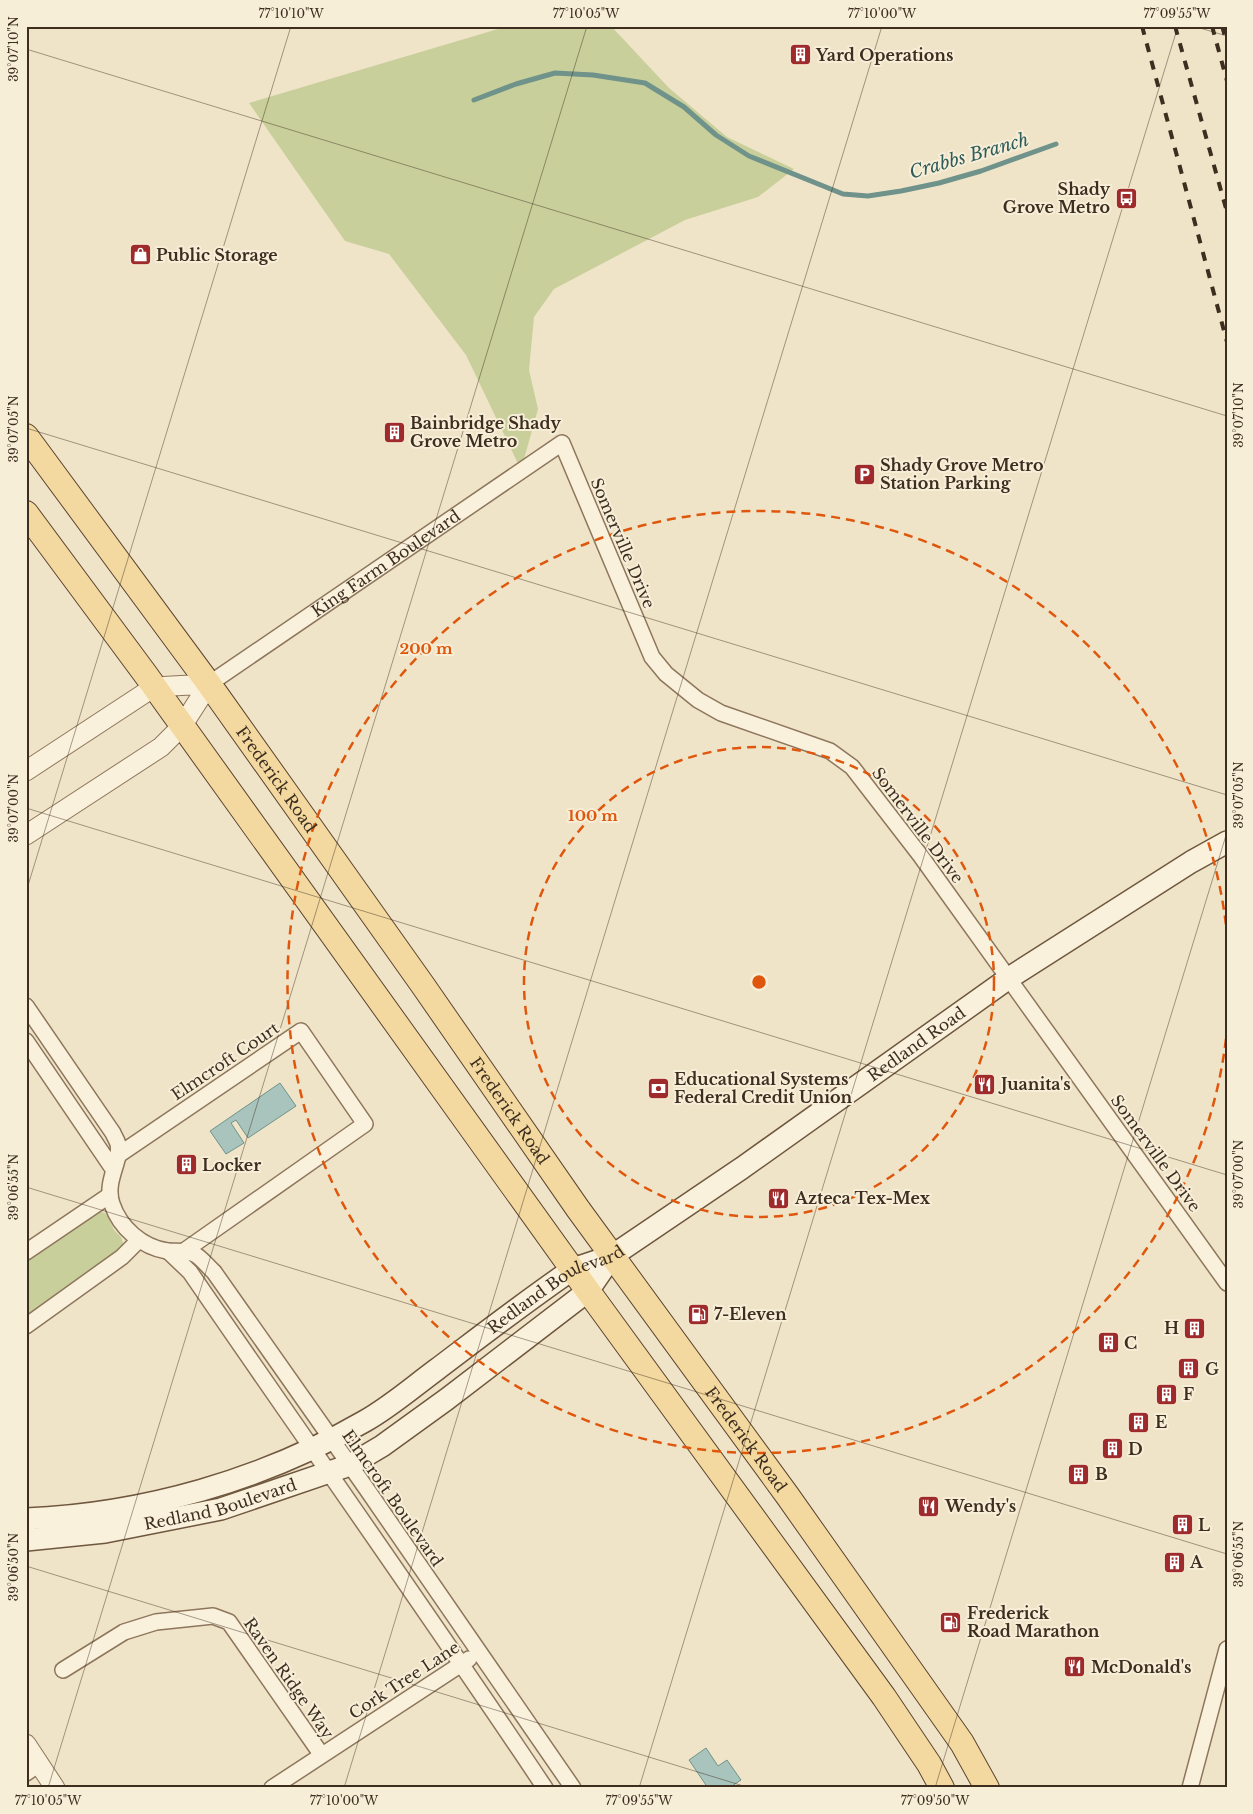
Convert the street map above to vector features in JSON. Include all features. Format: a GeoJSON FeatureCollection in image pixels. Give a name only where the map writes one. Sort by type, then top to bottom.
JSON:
{"type":"FeatureCollection","features":[{"type":"Feature","properties":{"kind":"main road","name":"Frederick Road"},"geometry":{"type":"LineString","coordinates":[[26,436],[209,684],[612,1256],[787,1495],[962,1743],[987,1788]]}},
{"type":"Feature","properties":{"kind":"main road"},"geometry":{"type":"LineString","coordinates":[[26,512],[588,1291],[884,1697],[930,1764],[942,1788]]}},
{"type":"Feature","properties":{"kind":"main road","name":"Redland Road"},"geometry":{"type":"LineString","coordinates":[[612,1256],[742,1168],[1009,978],[1191,862],[1227,842]]}},
{"type":"Feature","properties":{"kind":"main road","name":"Redland Boulevard"},"geometry":{"type":"LineString","coordinates":[[26,1519],[125,1508],[175,1498],[257,1471],[311,1448],[374,1415],[573,1269],[612,1256]]}},
{"type":"Feature","properties":{"kind":"main road","name":"Redland Boulevard"},"geometry":{"type":"LineString","coordinates":[[26,1540],[105,1532],[221,1509],[350,1465],[382,1446],[447,1400],[588,1291],[612,1256]]}},
{"type":"Feature","properties":{"kind":"street","name":"King Farm Boulevard"},"geometry":{"type":"LineString","coordinates":[[26,835],[161,747],[182,726],[209,684],[562,442]]}},
{"type":"Feature","properties":{"kind":"street","name":"Somerville Drive"},"geometry":{"type":"LineString","coordinates":[[562,442],[652,657],[666,674],[698,700],[722,713],[830,751],[852,767],[918,852],[1227,1282]]}},
{"type":"Feature","properties":{"kind":"street"},"geometry":{"type":"LineString","coordinates":[[26,771],[154,687],[209,684]]}},
{"type":"Feature","properties":{"kind":"street"},"geometry":{"type":"LineString","coordinates":[[26,1006],[113,1133],[118,1144],[110,1182],[110,1195],[120,1220],[140,1240],[153,1247],[168,1251],[184,1251]]}},
{"type":"Feature","properties":{"kind":"street","name":"Elmcroft Court"},"geometry":{"type":"LineString","coordinates":[[115,1163],[301,1031],[365,1124],[184,1251]]}},
{"type":"Feature","properties":{"kind":"street"},"geometry":{"type":"LineString","coordinates":[[26,1041],[115,1163]]}},
{"type":"Feature","properties":{"kind":"street"},"geometry":{"type":"LineString","coordinates":[[26,1252],[110,1195]]}},
{"type":"Feature","properties":{"kind":"street"},"geometry":{"type":"LineString","coordinates":[[26,1326],[122,1257],[140,1240]]}},
{"type":"Feature","properties":{"kind":"street"},"geometry":{"type":"LineString","coordinates":[[168,1251],[190,1272],[328,1474],[462,1664],[545,1788]]}},
{"type":"Feature","properties":{"kind":"street","name":"Elmcroft Boulevard"},"geometry":{"type":"LineString","coordinates":[[184,1251],[195,1254],[214,1272],[574,1788]]}},
{"type":"Feature","properties":{"kind":"street","name":"Raven Ridge Way"},"geometry":{"type":"LineString","coordinates":[[63,1670],[124,1632],[156,1622],[213,1616],[229,1622],[321,1754]]}},
{"type":"Feature","properties":{"kind":"street"},"geometry":{"type":"LineString","coordinates":[[1190,1788],[1227,1649]]}},
{"type":"Feature","properties":{"kind":"street","name":"Cork Tree Lane"},"geometry":{"type":"LineString","coordinates":[[272,1788],[321,1754],[480,1652]]}},
{"type":"Feature","properties":{"kind":"street"},"geometry":{"type":"LineString","coordinates":[[26,1744],[33,1769],[55,1788]]}},
{"type":"Feature","properties":{"kind":"green space"},"geometry":{"type":"Polygon","coordinates":[[[508,26],[611,26],[669,88],[727,137],[794,169],[758,197],[685,220],[554,289],[534,317],[529,370],[538,409],[521,470],[466,355],[389,254],[345,241],[249,103],[508,26]]]}},
{"type":"Feature","properties":{"kind":"green space"},"geometry":{"type":"Polygon","coordinates":[[[98,1211],[105,1213],[108,1217],[114,1230],[121,1237],[123,1248],[26,1317],[26,1259],[98,1211]]]}},
{"type":"Feature","properties":{"kind":"water"},"geometry":{"type":"Polygon","coordinates":[[[280,1083],[296,1106],[248,1138],[236,1120],[231,1123],[244,1143],[226,1154],[210,1131],[280,1083]]]}},
{"type":"Feature","properties":{"kind":"water"},"geometry":{"type":"Polygon","coordinates":[[[706,1748],[718,1766],[727,1760],[741,1780],[732,1786],[733,1788],[708,1788],[689,1760],[706,1748]]]}},
{"type":"Feature","properties":{"kind":"waterway","name":"Crabbs Branch"},"geometry":{"type":"LineString","coordinates":[[474,100],[516,84],[555,73],[593,75],[645,83],[684,107],[716,135],[749,156],[843,194],[868,196],[939,183],[981,171],[1056,144]]}},
{"type":"Feature","properties":{"kind":"railway"},"geometry":{"type":"LineString","coordinates":[[1142,26],[1227,342]]}},
{"type":"Feature","properties":{"kind":"railway"},"geometry":{"type":"LineString","coordinates":[[1175,26],[1227,212]]}},
{"type":"Feature","properties":{"kind":"railway"},"geometry":{"type":"LineString","coordinates":[[1212,26],[1227,81]]}},
{"type":"Feature","properties":{"kind":"railway"},"geometry":{"type":"LineString","coordinates":[[1222,26],[1227,43]]}},
{"type":"Feature","properties":{"kind":"place","name":"Yard Operations"},"geometry":{"type":"Point","coordinates":[800,55]}},
{"type":"Feature","properties":{"kind":"place","name":"Shady Grove Metro"},"geometry":{"type":"Point","coordinates":[1126,198]}},
{"type":"Feature","properties":{"kind":"place","name":"Public Storage"},"geometry":{"type":"Point","coordinates":[140,255]}},
{"type":"Feature","properties":{"kind":"place","name":"Bainbridge Shady Grove Metro"},"geometry":{"type":"Point","coordinates":[394,432]}},
{"type":"Feature","properties":{"kind":"place","name":"Shady Grove Metro Station Parking"},"geometry":{"type":"Point","coordinates":[864,474]}},
{"type":"Feature","properties":{"kind":"place","name":"Juanita's"},"geometry":{"type":"Point","coordinates":[985,1084]}},
{"type":"Feature","properties":{"kind":"place","name":"Educational Systems Federal Credit Union"},"geometry":{"type":"Point","coordinates":[658,1088]}},
{"type":"Feature","properties":{"kind":"place","name":"Locker"},"geometry":{"type":"Point","coordinates":[186,1165]}},
{"type":"Feature","properties":{"kind":"place","name":"Azteca Tex-Mex"},"geometry":{"type":"Point","coordinates":[779,1198]}},
{"type":"Feature","properties":{"kind":"place","name":"7-Eleven"},"geometry":{"type":"Point","coordinates":[698,1314]}},
{"type":"Feature","properties":{"kind":"place","name":"H"},"geometry":{"type":"Point","coordinates":[1195,1328]}},
{"type":"Feature","properties":{"kind":"place","name":"C"},"geometry":{"type":"Point","coordinates":[1108,1343]}},
{"type":"Feature","properties":{"kind":"place","name":"G"},"geometry":{"type":"Point","coordinates":[1189,1369]}},
{"type":"Feature","properties":{"kind":"place","name":"F"},"geometry":{"type":"Point","coordinates":[1167,1394]}},
{"type":"Feature","properties":{"kind":"place","name":"E"},"geometry":{"type":"Point","coordinates":[1139,1422]}},
{"type":"Feature","properties":{"kind":"place","name":"D"},"geometry":{"type":"Point","coordinates":[1112,1449]}},
{"type":"Feature","properties":{"kind":"place","name":"B"},"geometry":{"type":"Point","coordinates":[1079,1474]}},
{"type":"Feature","properties":{"kind":"place","name":"Wendy's"},"geometry":{"type":"Point","coordinates":[929,1506]}},
{"type":"Feature","properties":{"kind":"place","name":"L"},"geometry":{"type":"Point","coordinates":[1182,1525]}},
{"type":"Feature","properties":{"kind":"place","name":"A"},"geometry":{"type":"Point","coordinates":[1174,1562]}},
{"type":"Feature","properties":{"kind":"place","name":"Frederick Road Marathon"},"geometry":{"type":"Point","coordinates":[951,1622]}},
{"type":"Feature","properties":{"kind":"place","name":"McDonald's"},"geometry":{"type":"Point","coordinates":[1075,1667]}}]}
